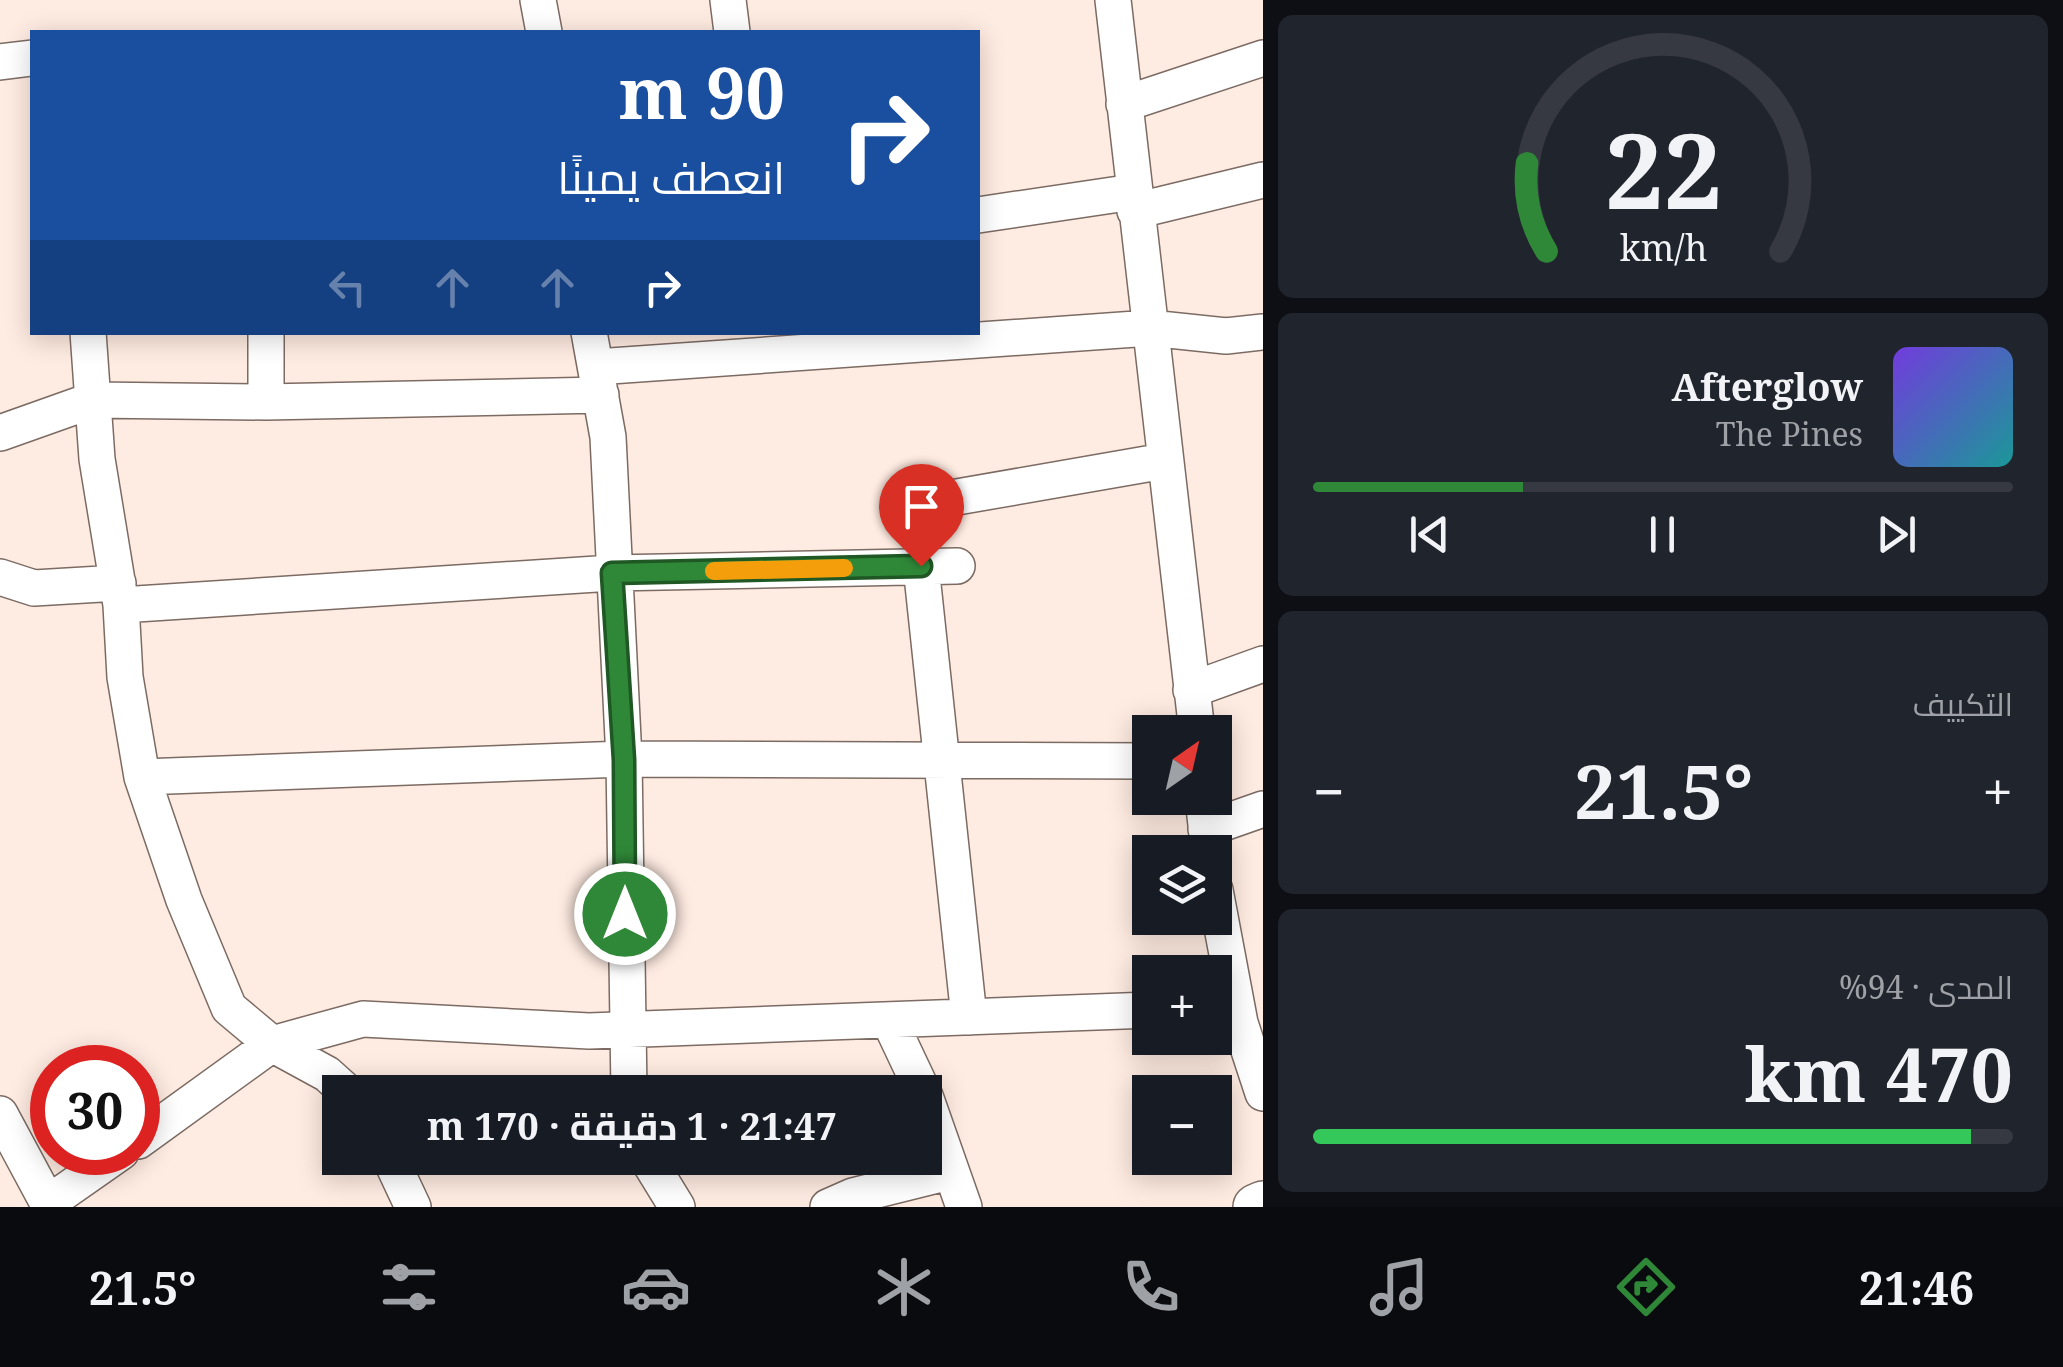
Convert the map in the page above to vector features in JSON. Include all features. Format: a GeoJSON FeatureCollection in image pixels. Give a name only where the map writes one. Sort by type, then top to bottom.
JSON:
{"type":"FeatureCollection","features":[{"type":"Feature","properties":{"kind":"street"},"geometry":{"type":"LineString","coordinates":[[538,0],[544,30]]}},
{"type":"Feature","properties":{"kind":"street"},"geometry":{"type":"LineString","coordinates":[[728,0],[732,30]]}},
{"type":"Feature","properties":{"kind":"street"},"geometry":{"type":"LineString","coordinates":[[1113,0],[1194,715]]}},
{"type":"Feature","properties":{"kind":"street"},"geometry":{"type":"LineString","coordinates":[[0,62],[30,58]]}},
{"type":"Feature","properties":{"kind":"street"},"geometry":{"type":"LineString","coordinates":[[1124,104],[1263,58]]}},
{"type":"Feature","properties":{"kind":"street"},"geometry":{"type":"LineString","coordinates":[[980,215],[1134,202],[1263,180]]}},
{"type":"Feature","properties":{"kind":"street"},"geometry":{"type":"LineString","coordinates":[[0,434],[93,400],[266,402],[596,365],[1150,328],[1226,336],[1263,332]]}},
{"type":"Feature","properties":{"kind":"street"},"geometry":{"type":"LineString","coordinates":[[88,335],[97,460],[120,594],[125,676],[142,777],[184,900],[229,1008],[272,1044],[329,1075]]}},
{"type":"Feature","properties":{"kind":"street"},"geometry":{"type":"LineString","coordinates":[[266,335],[266,402]]}},
{"type":"Feature","properties":{"kind":"street"},"geometry":{"type":"LineString","coordinates":[[596,365],[608,436],[624,760],[627,1075]]}},
{"type":"Feature","properties":{"kind":"street"},"geometry":{"type":"LineString","coordinates":[[934,502],[1164,460]]}},
{"type":"Feature","properties":{"kind":"street"},"geometry":{"type":"LineString","coordinates":[[921,566],[939,763],[970,1017]]}},
{"type":"Feature","properties":{"kind":"street"},"geometry":{"type":"LineString","coordinates":[[0,577],[34,588],[120,594],[612,573],[956,566]]}},
{"type":"Feature","properties":{"kind":"street"},"geometry":{"type":"LineString","coordinates":[[1192,690],[1263,664]]}},
{"type":"Feature","properties":{"kind":"street"},"geometry":{"type":"LineString","coordinates":[[142,777],[624,760],[1132,761]]}},
{"type":"Feature","properties":{"kind":"street"},"geometry":{"type":"LineString","coordinates":[[1206,826],[1263,809]]}},
{"type":"Feature","properties":{"kind":"street"},"geometry":{"type":"LineString","coordinates":[[160,1125],[272,1044],[363,1019],[626,1029],[1132,1011]]}},
{"type":"Feature","properties":{"kind":"street"},"geometry":{"type":"LineString","coordinates":[[889,1020],[915,1075]]}},
{"type":"Feature","properties":{"kind":"street"},"geometry":{"type":"LineString","coordinates":[[1232,1022],[1263,1093]]}},
{"type":"Feature","properties":{"kind":"street"},"geometry":{"type":"LineString","coordinates":[[0,1114],[49,1205],[90,1175]]}},
{"type":"Feature","properties":{"kind":"street"},"geometry":{"type":"LineString","coordinates":[[942,1150],[964,1207]]}},
{"type":"Feature","properties":{"kind":"street"},"geometry":{"type":"LineString","coordinates":[[828,1207],[853,1196],[949,1172]]}},
{"type":"Feature","properties":{"kind":"street"},"geometry":{"type":"LineString","coordinates":[[398,1175],[413,1207]]}},
{"type":"Feature","properties":{"kind":"street"},"geometry":{"type":"LineString","coordinates":[[658,1175],[677,1207]]}},
{"type":"Feature","properties":{"kind":"slow traffic"},"geometry":{"type":"LineString","coordinates":[[714,571],[844,568]]}},
{"type":"Feature","properties":{"kind":"route"},"geometry":{"type":"LineString","coordinates":[[625,914],[624,760],[612,573],[921,566]]}}]}
